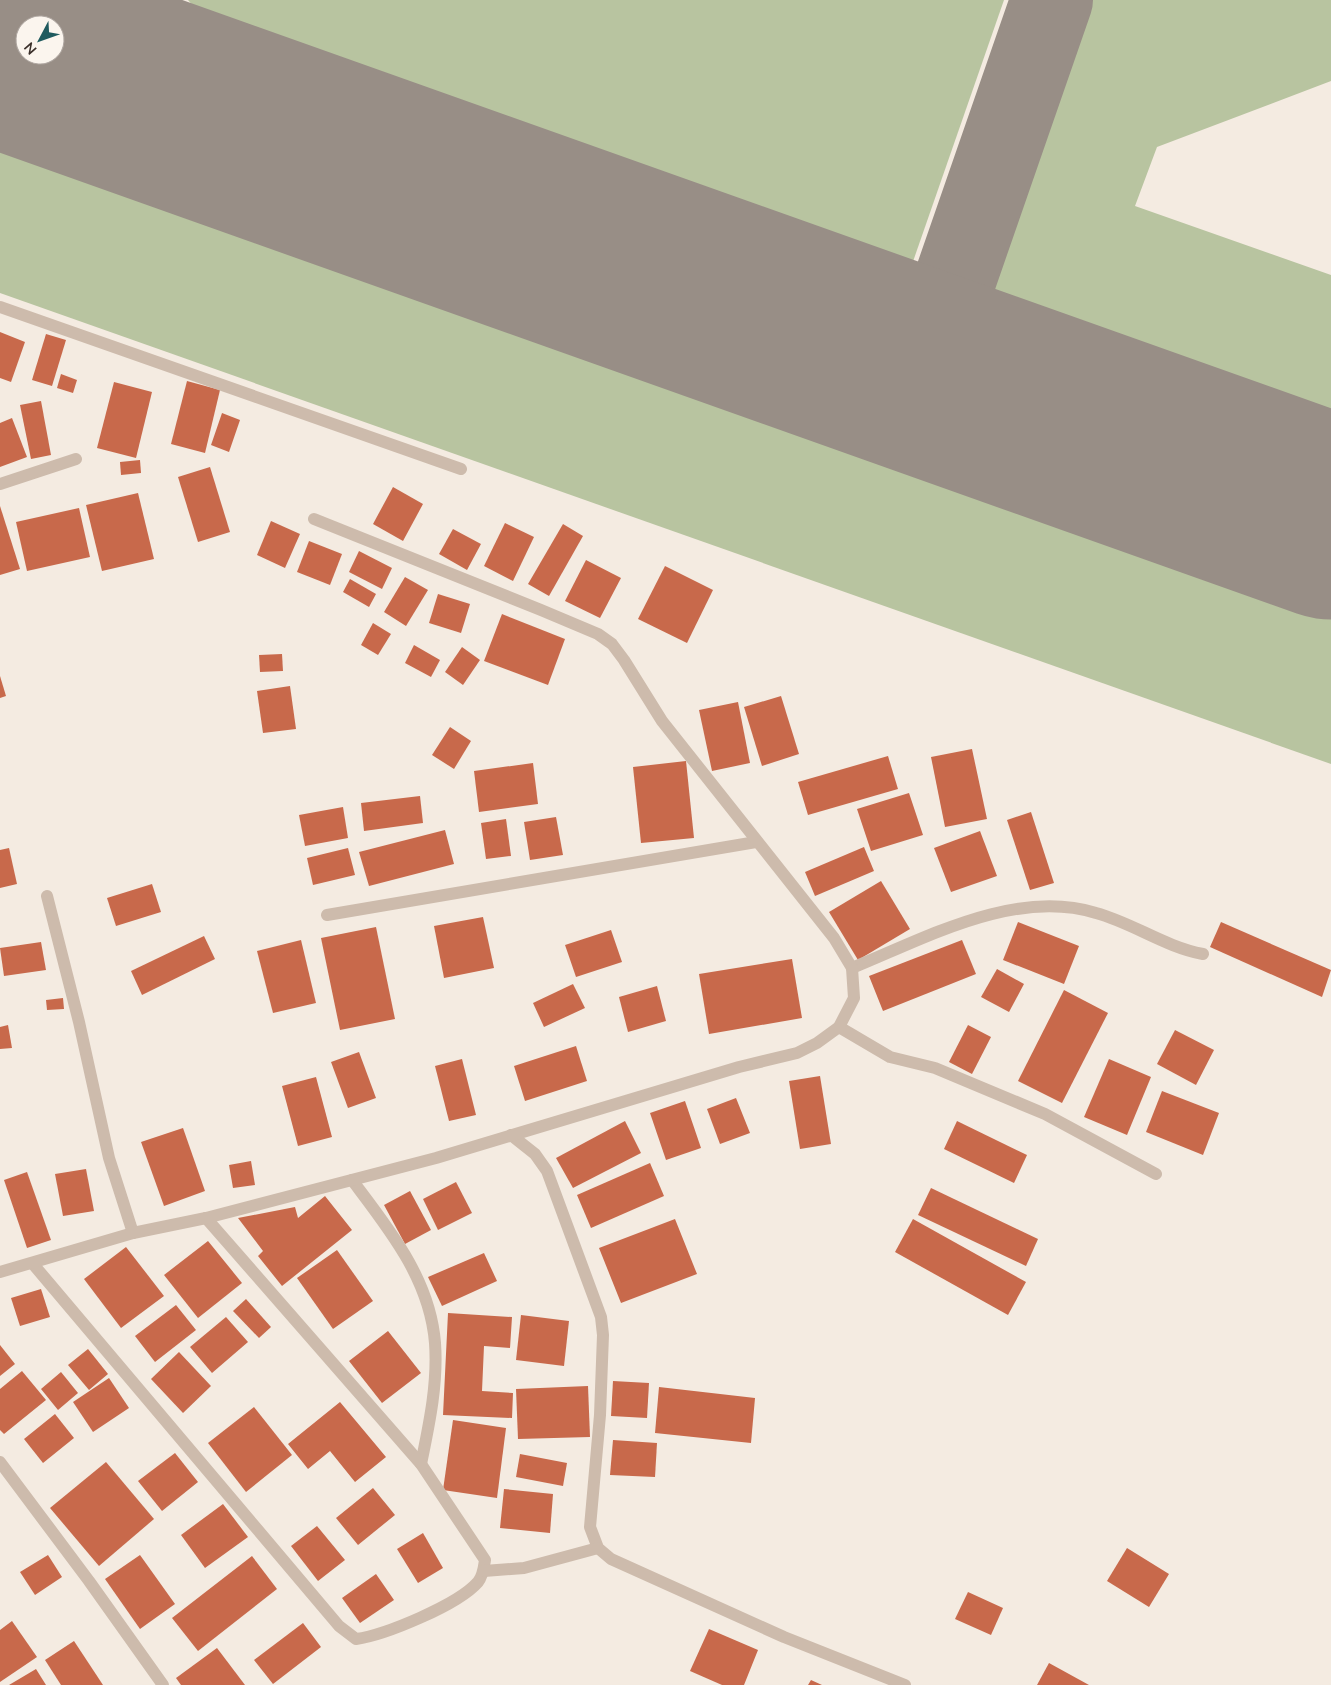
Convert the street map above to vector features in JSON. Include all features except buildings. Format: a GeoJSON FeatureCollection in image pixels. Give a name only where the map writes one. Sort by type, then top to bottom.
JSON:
{"type":"FeatureCollection","features":[{"type":"Feature","properties":{"kind":"street"},"geometry":{"type":"LineString","coordinates":[[0,307],[461,469]]}},
{"type":"Feature","properties":{"kind":"street"},"geometry":{"type":"LineString","coordinates":[[0,484],[76,459]]}},
{"type":"Feature","properties":{"kind":"street"},"geometry":{"type":"LineString","coordinates":[[0,1272],[33,1264],[133,1233],[206,1218],[436,1158],[739,1067],[797,1053],[817,1043],[839,1027],[854,998],[852,968],[834,938],[662,722],[612,644],[598,634],[541,610],[314,519]]}},
{"type":"Feature","properties":{"kind":"street"},"geometry":{"type":"LineString","coordinates":[[327,916],[756,842]]}},
{"type":"Feature","properties":{"kind":"street"},"geometry":{"type":"LineString","coordinates":[[47,896],[77,1013],[109,1158],[133,1233]]}},
{"type":"Feature","properties":{"kind":"street"},"geometry":{"type":"LineString","coordinates":[[852,968],[946,930],[1004,910],[1024,907],[1073,908],[1097,913],[1148,936],[1203,954]]}},
{"type":"Feature","properties":{"kind":"street"},"geometry":{"type":"LineString","coordinates":[[839,1027],[890,1057],[935,1068],[1045,1114],[1156,1174]]}},
{"type":"Feature","properties":{"kind":"street"},"geometry":{"type":"LineString","coordinates":[[511,1135],[536,1154],[547,1171],[601,1317],[603,1335],[600,1415],[590,1527],[598,1548],[612,1559],[784,1637],[904,1685]]}},
{"type":"Feature","properties":{"kind":"street"},"geometry":{"type":"LineString","coordinates":[[352,1180],[386,1224],[410,1263],[425,1298],[435,1342],[435,1361],[430,1414],[422,1464]]}},
{"type":"Feature","properties":{"kind":"street"},"geometry":{"type":"LineString","coordinates":[[33,1264],[338,1626],[356,1639],[367,1638],[400,1626],[446,1605],[479,1581],[484,1571],[485,1560],[422,1464],[206,1218]]}},
{"type":"Feature","properties":{"kind":"street"},"geometry":{"type":"LineString","coordinates":[[0,1462],[157,1683]]}},
{"type":"Feature","properties":{"kind":"street"},"geometry":{"type":"LineString","coordinates":[[484,1571],[524,1568],[598,1548]]}},
{"type":"Feature","properties":{"kind":"green space"},"geometry":{"type":"Polygon","coordinates":[[[188,0],[1004,0],[901,296],[262,65],[219,36],[188,0]]]}},
{"type":"Feature","properties":{"kind":"green space"},"geometry":{"type":"Polygon","coordinates":[[[1089,0],[1331,0],[1331,81],[1157,147],[1135,206],[1331,275],[1331,448],[977,325],[1089,0]]]}},
{"type":"Feature","properties":{"kind":"green space"},"geometry":{"type":"Polygon","coordinates":[[[0,111],[1331,591],[1331,764],[0,293],[0,111]]]}},
{"type":"Feature","properties":{"kind":"taxiway"},"geometry":{"type":"LineString","coordinates":[[0,17],[38,0]]}},
{"type":"Feature","properties":{"kind":"taxiway"},"geometry":{"type":"LineString","coordinates":[[129,0],[140,37],[157,68],[180,95],[209,119]]}},
{"type":"Feature","properties":{"kind":"taxiway"},"geometry":{"type":"LineString","coordinates":[[923,372],[1052,0]]}},
{"type":"Feature","properties":{"kind":"runway"},"geometry":{"type":"LineString","coordinates":[[59,65],[1331,517]]}}]}
